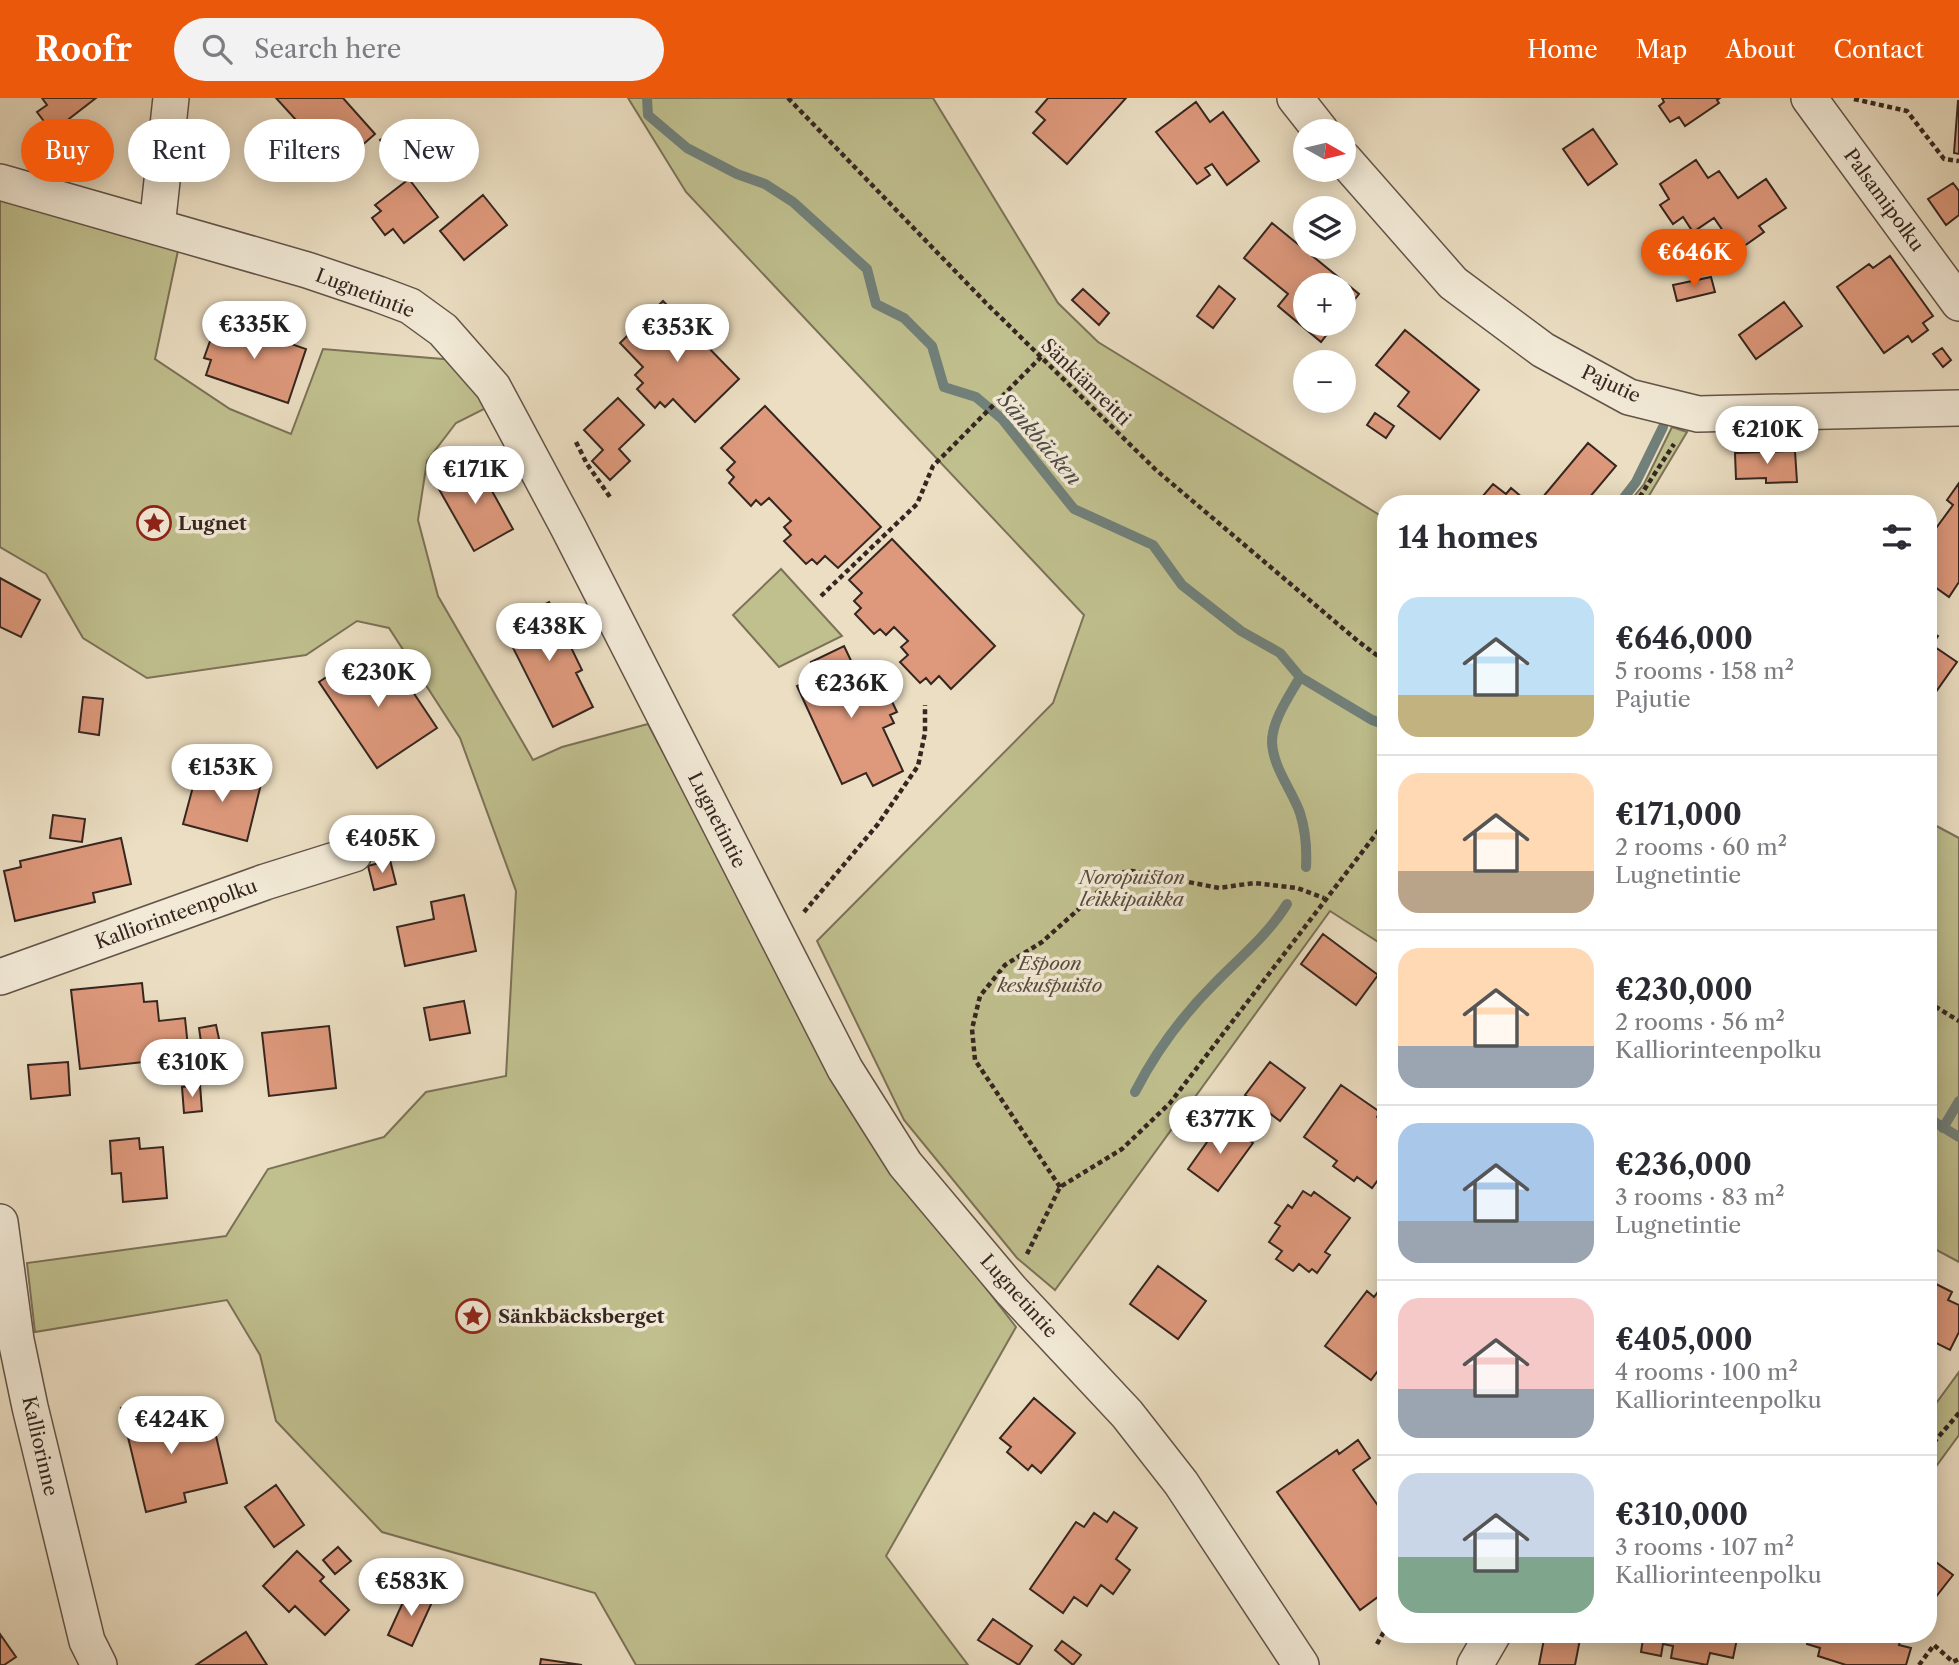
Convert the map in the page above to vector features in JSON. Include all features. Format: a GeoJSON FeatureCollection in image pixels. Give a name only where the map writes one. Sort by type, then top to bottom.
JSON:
{"type":"FeatureCollection","features":[{"type":"Feature","properties":{"kind":"street"},"geometry":{"type":"LineString","coordinates":[[157,227],[171,98]]}},
{"type":"Feature","properties":{"kind":"street"},"geometry":{"type":"LineString","coordinates":[[1296,98],[1312,119]]}},
{"type":"Feature","properties":{"kind":"street","name":"Palsamipolku"},"geometry":{"type":"LineString","coordinates":[[1809,98],[1959,303]]}},
{"type":"Feature","properties":{"kind":"street","name":"Pajutie"},"geometry":{"type":"LineString","coordinates":[[1356,173],[1453,283],[1543,350],[1629,397],[1698,414],[1959,408]]}},
{"type":"Feature","properties":{"kind":"street","name":"Lugnetintie"},"geometry":{"type":"LineString","coordinates":[[0,182],[307,270],[410,306],[443,330],[493,387],[568,527],[839,1057],[872,1114],[905,1164],[1011,1290],[1127,1414],[1181,1483],[1301,1665]]}},
{"type":"Feature","properties":{"kind":"street","name":"Kalliorinteenpolku"},"geometry":{"type":"LineString","coordinates":[[0,977],[265,882],[354,854]]}},
{"type":"Feature","properties":{"kind":"street","name":"Kalliorinne"},"geometry":{"type":"LineString","coordinates":[[0,1222],[16,1340],[30,1407],[87,1641],[99,1665]]}},
{"type":"Feature","properties":{"kind":"street"},"geometry":{"type":"LineString","coordinates":[[1475,1665],[1488,1643]]}},
{"type":"Feature","properties":{"kind":"path","name":"Sänkiänreitti"},"geometry":{"type":"LineString","coordinates":[[788,98],[1041,357],[1156,470],[1377,655]]}},
{"type":"Feature","properties":{"kind":"path"},"geometry":{"type":"LineString","coordinates":[[1854,99],[1907,111],[1944,159],[1959,161]]}},
{"type":"Feature","properties":{"kind":"path"},"geometry":{"type":"LineString","coordinates":[[821,596],[917,504],[933,466],[1041,357]]}},
{"type":"Feature","properties":{"kind":"path"},"geometry":{"type":"LineString","coordinates":[[1642,495],[1679,435]]}},
{"type":"Feature","properties":{"kind":"path"},"geometry":{"type":"LineString","coordinates":[[576,442],[586,464],[610,497]]}},
{"type":"Feature","properties":{"kind":"path"},"geometry":{"type":"LineString","coordinates":[[803,914],[878,824],[918,766],[925,733],[925,705]]}},
{"type":"Feature","properties":{"kind":"path"},"geometry":{"type":"LineString","coordinates":[[1026,1256],[1060,1187],[1122,1149],[1170,1103],[1324,898],[1377,832]]}},
{"type":"Feature","properties":{"kind":"path"},"geometry":{"type":"LineString","coordinates":[[1060,1187],[975,1059],[972,1029],[980,996],[1005,965],[1042,942],[1119,873],[1132,871],[1219,888],[1254,883],[1297,888],[1324,898]]}},
{"type":"Feature","properties":{"kind":"path"},"geometry":{"type":"LineString","coordinates":[[1937,1008],[1959,1021]]}},
{"type":"Feature","properties":{"kind":"path"},"geometry":{"type":"LineString","coordinates":[[1937,1439],[1959,1413]]}},
{"type":"Feature","properties":{"kind":"path"},"geometry":{"type":"LineString","coordinates":[[1919,1665],[1934,1645],[1953,1662],[1959,1660]]}},
{"type":"Feature","properties":{"kind":"green space","name":"Espoon keskuspuisto"},"geometry":{"type":"Polygon","coordinates":[[[628,98],[933,98],[1058,303],[1098,342],[1377,513],[1377,941],[1330,911],[1055,1290],[1017,1258],[904,1120],[817,941],[1053,703],[1084,615],[686,192],[628,98]]]}},
{"type":"Feature","properties":{"kind":"green space"},"geometry":{"type":"Polygon","coordinates":[[[0,195],[179,246],[155,359],[230,409],[291,434],[323,349],[455,360],[494,404],[456,423],[427,461],[418,520],[438,596],[533,760],[562,747],[648,724],[862,1128],[1016,1327],[886,1556],[968,1665],[636,1665],[595,1593],[382,1532],[276,1421],[260,1355],[227,1300],[35,1332],[27,1263],[226,1236],[268,1169],[384,1137],[426,1092],[506,1076],[516,891],[460,738],[389,628],[357,621],[306,655],[147,678],[83,638],[46,574],[0,547],[0,195]]]}},
{"type":"Feature","properties":{"kind":"green space"},"geometry":{"type":"Polygon","coordinates":[[[1672,427],[1687,432],[1649,495],[1635,495],[1644,484],[1672,427]]]}},
{"type":"Feature","properties":{"kind":"green space"},"geometry":{"type":"Polygon","coordinates":[[[781,569],[842,636],[779,667],[733,615],[781,569]]]}},
{"type":"Feature","properties":{"kind":"green space"},"geometry":{"type":"Polygon","coordinates":[[[1937,826],[1959,838],[1959,1262],[1937,1250],[1937,826]]]}},
{"type":"Feature","properties":{"kind":"green space"},"geometry":{"type":"Polygon","coordinates":[[[1959,1372],[1959,1435],[1937,1465],[1937,1402],[1959,1372]]]}},
{"type":"Feature","properties":{"kind":"building"},"geometry":{"type":"Polygon","coordinates":[[[42,98],[96,98],[69,119],[42,119],[37,112],[47,105],[42,98]]]}},
{"type":"Feature","properties":{"kind":"building"},"geometry":{"type":"Polygon","coordinates":[[[276,98],[343,98],[362,119],[295,119],[276,98]]]}},
{"type":"Feature","properties":{"kind":"building"},"geometry":{"type":"Polygon","coordinates":[[[1048,98],[1126,98],[1067,164],[1033,133],[1045,120],[1036,112],[1048,98]]]}},
{"type":"Feature","properties":{"kind":"building"},"geometry":{"type":"Polygon","coordinates":[[[1662,98],[1720,98],[1717,100],[1719,103],[1685,126],[1679,117],[1670,122],[1659,106],[1664,102],[1662,98]]]}},
{"type":"Feature","properties":{"kind":"building"},"geometry":{"type":"Polygon","coordinates":[[[1959,101],[1959,154],[1954,153],[1959,101]]]}},
{"type":"Feature","properties":{"kind":"building"},"geometry":{"type":"Polygon","coordinates":[[[1196,102],[1210,122],[1223,112],[1259,161],[1227,185],[1212,164],[1205,168],[1210,175],[1197,184],[1156,132],[1196,102]]]}},
{"type":"Feature","properties":{"kind":"building"},"geometry":{"type":"Polygon","coordinates":[[[365,123],[375,134],[365,143],[365,123]]]}},
{"type":"Feature","properties":{"kind":"building"},"geometry":{"type":"Polygon","coordinates":[[[1593,129],[1617,164],[1588,185],[1563,149],[1593,129]]]}},
{"type":"Feature","properties":{"kind":"building"},"geometry":{"type":"Polygon","coordinates":[[[1696,160],[1708,178],[1719,171],[1738,198],[1766,179],[1786,208],[1759,226],[1764,232],[1737,251],[1714,218],[1693,232],[1683,217],[1673,224],[1660,205],[1669,199],[1660,184],[1696,160]]]}},
{"type":"Feature","properties":{"kind":"building"},"geometry":{"type":"Polygon","coordinates":[[[405,182],[411,182],[438,217],[404,243],[393,229],[385,235],[372,218],[381,211],[375,205],[405,182]]]}},
{"type":"Feature","properties":{"kind":"building"},"geometry":{"type":"Polygon","coordinates":[[[1953,183],[1959,191],[1959,215],[1946,225],[1928,199],[1953,183]]]}},
{"type":"Feature","properties":{"kind":"building"},"geometry":{"type":"Polygon","coordinates":[[[483,195],[507,225],[464,260],[440,231],[483,195]]]}},
{"type":"Feature","properties":{"kind":"building"},"geometry":{"type":"Polygon","coordinates":[[[1272,223],[1293,240],[1293,259],[1316,259],[1333,273],[1293,273],[1293,319],[1278,306],[1288,294],[1244,258],[1272,223]]]}},
{"type":"Feature","properties":{"kind":"building"},"geometry":{"type":"Polygon","coordinates":[[[1890,256],[1933,316],[1923,323],[1928,330],[1912,342],[1908,336],[1884,353],[1837,287],[1869,264],[1873,268],[1890,256]]]}},
{"type":"Feature","properties":{"kind":"building"},"geometry":{"type":"Polygon","coordinates":[[[1711,277],[1715,292],[1677,301],[1673,285],[1711,277]]]}},
{"type":"Feature","properties":{"kind":"building"},"geometry":{"type":"Polygon","coordinates":[[[1219,286],[1235,299],[1213,328],[1197,316],[1219,286]]]}},
{"type":"Feature","properties":{"kind":"building"},"geometry":{"type":"Polygon","coordinates":[[[1083,289],[1109,313],[1099,325],[1072,300],[1083,289]]]}},
{"type":"Feature","properties":{"kind":"building"},"geometry":{"type":"Polygon","coordinates":[[[663,301],[739,379],[695,422],[673,399],[665,407],[660,402],[655,408],[637,389],[643,383],[635,375],[643,367],[620,343],[663,301]]]}},
{"type":"Feature","properties":{"kind":"building"},"geometry":{"type":"Polygon","coordinates":[[[1784,302],[1802,326],[1756,359],[1739,335],[1784,302]]]}},
{"type":"Feature","properties":{"kind":"building"},"geometry":{"type":"Polygon","coordinates":[[[225,321],[306,349],[288,403],[206,375],[211,360],[204,358],[214,330],[221,332],[225,321]]]}},
{"type":"Feature","properties":{"kind":"building"},"geometry":{"type":"Polygon","coordinates":[[[1405,330],[1479,390],[1440,439],[1398,406],[1409,392],[1376,365],[1405,330]]]}},
{"type":"Feature","properties":{"kind":"building"},"geometry":{"type":"Polygon","coordinates":[[[1314,336],[1326,336],[1321,342],[1314,336]]]}},
{"type":"Feature","properties":{"kind":"building"},"geometry":{"type":"Polygon","coordinates":[[[1942,348],[1951,360],[1943,367],[1933,354],[1942,348]]]}},
{"type":"Feature","properties":{"kind":"building"},"geometry":{"type":"Polygon","coordinates":[[[618,398],[644,425],[619,449],[630,461],[610,480],[592,461],[603,450],[584,430],[618,398]]]}},
{"type":"Feature","properties":{"kind":"building"},"geometry":{"type":"Polygon","coordinates":[[[765,406],[881,527],[838,568],[825,556],[817,564],[812,559],[806,564],[784,541],[791,535],[784,527],[791,521],[769,498],[761,505],[756,500],[751,506],[729,483],[734,477],[727,470],[735,462],[721,448],[765,406]]]}},
{"type":"Feature","properties":{"kind":"building"},"geometry":{"type":"Polygon","coordinates":[[[1375,413],[1394,426],[1386,438],[1367,425],[1375,413]]]}},
{"type":"Feature","properties":{"kind":"building"},"geometry":{"type":"Polygon","coordinates":[[[1588,443],[1616,466],[1592,495],[1545,495],[1588,443]]]}},
{"type":"Feature","properties":{"kind":"building"},"geometry":{"type":"Polygon","coordinates":[[[1795,451],[1797,482],[1766,483],[1766,478],[1736,479],[1735,453],[1795,451]]]}},
{"type":"Feature","properties":{"kind":"building"},"geometry":{"type":"Polygon","coordinates":[[[476,462],[513,529],[474,551],[436,484],[476,462]]]}},
{"type":"Feature","properties":{"kind":"building"},"geometry":{"type":"Polygon","coordinates":[[[1959,483],[1959,582],[1949,597],[1937,588],[1937,527],[1953,505],[1947,500],[1959,483]]]}},
{"type":"Feature","properties":{"kind":"building"},"geometry":{"type":"Polygon","coordinates":[[[1493,484],[1506,494],[1511,488],[1519,495],[1484,495],[1493,484]]]}},
{"type":"Feature","properties":{"kind":"building"},"geometry":{"type":"Polygon","coordinates":[[[892,539],[995,646],[951,689],[939,676],[931,684],[926,678],[920,683],[900,662],[908,655],[901,647],[908,641],[894,627],[886,635],[880,629],[874,634],[855,614],[861,608],[854,601],[862,593],[849,580],[892,539]]]}},
{"type":"Feature","properties":{"kind":"building"},"geometry":{"type":"Polygon","coordinates":[[[0,578],[40,600],[21,637],[0,627],[0,578]]]}},
{"type":"Feature","properties":{"kind":"building"},"geometry":{"type":"Polygon","coordinates":[[[549,602],[582,670],[576,673],[593,707],[553,727],[502,626],[549,602]]]}},
{"type":"Feature","properties":{"kind":"building"},"geometry":{"type":"Polygon","coordinates":[[[844,646],[865,690],[875,685],[878,693],[886,689],[897,712],[890,715],[894,723],[883,728],[903,771],[873,786],[866,773],[842,784],[797,686],[818,677],[811,662],[844,646]]]}},
{"type":"Feature","properties":{"kind":"building"},"geometry":{"type":"Polygon","coordinates":[[[1937,648],[1957,662],[1937,690],[1937,648]]]}},
{"type":"Feature","properties":{"kind":"building"},"geometry":{"type":"Polygon","coordinates":[[[364,652],[381,678],[397,668],[437,728],[377,768],[319,682],[364,652]]]}},
{"type":"Feature","properties":{"kind":"building"},"geometry":{"type":"Polygon","coordinates":[[[83,697],[103,699],[99,735],[79,732],[83,697]]]}},
{"type":"Feature","properties":{"kind":"building"},"geometry":{"type":"Polygon","coordinates":[[[198,768],[261,784],[247,841],[183,824],[198,768]]]}},
{"type":"Feature","properties":{"kind":"building"},"geometry":{"type":"Polygon","coordinates":[[[53,815],[85,819],[82,842],[50,838],[53,815]]]}},
{"type":"Feature","properties":{"kind":"building"},"geometry":{"type":"Polygon","coordinates":[[[121,838],[131,884],[93,893],[95,902],[15,921],[4,871],[21,867],[20,861],[121,838]]]}},
{"type":"Feature","properties":{"kind":"building"},"geometry":{"type":"Polygon","coordinates":[[[390,860],[396,884],[374,890],[368,866],[390,860]]]}},
{"type":"Feature","properties":{"kind":"building"},"geometry":{"type":"Polygon","coordinates":[[[464,895],[476,951],[405,966],[397,927],[434,919],[431,902],[464,895]]]}},
{"type":"Feature","properties":{"kind":"building"},"geometry":{"type":"Polygon","coordinates":[[[1323,934],[1377,976],[1356,1005],[1301,964],[1323,934]]]}},
{"type":"Feature","properties":{"kind":"building"},"geometry":{"type":"Polygon","coordinates":[[[142,983],[144,1002],[157,1001],[159,1021],[185,1018],[189,1057],[80,1069],[71,990],[142,983]]]}},
{"type":"Feature","properties":{"kind":"building"},"geometry":{"type":"Polygon","coordinates":[[[464,1001],[470,1033],[430,1040],[424,1008],[464,1001]]]}},
{"type":"Feature","properties":{"kind":"building"},"geometry":{"type":"Polygon","coordinates":[[[216,1025],[222,1053],[203,1056],[199,1028],[216,1025]]]}},
{"type":"Feature","properties":{"kind":"building"},"geometry":{"type":"Polygon","coordinates":[[[329,1026],[336,1088],[269,1096],[262,1033],[329,1026]]]}},
{"type":"Feature","properties":{"kind":"building"},"geometry":{"type":"Polygon","coordinates":[[[68,1062],[70,1095],[31,1099],[28,1065],[68,1062]]]}},
{"type":"Feature","properties":{"kind":"building"},"geometry":{"type":"Polygon","coordinates":[[[1270,1062],[1305,1088],[1280,1121],[1245,1095],[1270,1062]]]}},
{"type":"Feature","properties":{"kind":"building"},"geometry":{"type":"Polygon","coordinates":[[[200,1085],[202,1111],[184,1113],[182,1087],[200,1085]]]}},
{"type":"Feature","properties":{"kind":"building"},"geometry":{"type":"Polygon","coordinates":[[[1341,1085],[1377,1110],[1377,1181],[1372,1188],[1357,1177],[1354,1181],[1333,1166],[1337,1161],[1304,1137],[1341,1085]]]}},
{"type":"Feature","properties":{"kind":"building"},"geometry":{"type":"Polygon","coordinates":[[[1222,1121],[1253,1143],[1218,1191],[1188,1169],[1222,1121]]]}},
{"type":"Feature","properties":{"kind":"building"},"geometry":{"type":"Polygon","coordinates":[[[139,1138],[140,1149],[163,1147],[167,1198],[123,1202],[121,1173],[112,1174],[110,1141],[139,1138]]]}},
{"type":"Feature","properties":{"kind":"building"},"geometry":{"type":"Polygon","coordinates":[[[1303,1191],[1311,1196],[1314,1192],[1350,1218],[1325,1252],[1330,1255],[1317,1273],[1312,1269],[1309,1272],[1299,1264],[1293,1271],[1276,1259],[1282,1251],[1269,1242],[1280,1226],[1275,1223],[1288,1205],[1292,1208],[1303,1191]]]}},
{"type":"Feature","properties":{"kind":"building"},"geometry":{"type":"Polygon","coordinates":[[[1158,1266],[1206,1301],[1178,1339],[1130,1304],[1158,1266]]]}},
{"type":"Feature","properties":{"kind":"building"},"geometry":{"type":"Polygon","coordinates":[[[1937,1284],[1952,1292],[1948,1300],[1959,1305],[1959,1332],[1950,1350],[1937,1344],[1937,1284]]]}},
{"type":"Feature","properties":{"kind":"building"},"geometry":{"type":"Polygon","coordinates":[[[1367,1291],[1374,1297],[1377,1293],[1377,1372],[1371,1380],[1325,1346],[1367,1291]]]}},
{"type":"Feature","properties":{"kind":"building"},"geometry":{"type":"Polygon","coordinates":[[[163,1398],[171,1433],[213,1423],[227,1483],[184,1493],[186,1502],[146,1512],[121,1408],[163,1398]]]}},
{"type":"Feature","properties":{"kind":"building"},"geometry":{"type":"Polygon","coordinates":[[[1034,1398],[1075,1433],[1041,1473],[1032,1465],[1028,1470],[1007,1452],[1011,1447],[1000,1438],[1034,1398]]]}},
{"type":"Feature","properties":{"kind":"building"},"geometry":{"type":"Polygon","coordinates":[[[1358,1440],[1370,1458],[1353,1470],[1377,1504],[1377,1598],[1360,1610],[1277,1492],[1337,1450],[1339,1454],[1358,1440]]]}},
{"type":"Feature","properties":{"kind":"building"},"geometry":{"type":"Polygon","coordinates":[[[276,1485],[304,1525],[274,1547],[245,1507],[276,1485]]]}},
{"type":"Feature","properties":{"kind":"building"},"geometry":{"type":"Polygon","coordinates":[[[1114,1512],[1137,1528],[1116,1559],[1130,1570],[1113,1594],[1101,1585],[1087,1606],[1074,1597],[1063,1613],[1030,1589],[1076,1522],[1084,1527],[1094,1513],[1107,1522],[1114,1512]]]}},
{"type":"Feature","properties":{"kind":"building"},"geometry":{"type":"Polygon","coordinates":[[[338,1547],[351,1561],[335,1574],[323,1560],[338,1547]]]}},
{"type":"Feature","properties":{"kind":"building"},"geometry":{"type":"Polygon","coordinates":[[[297,1551],[324,1577],[320,1581],[349,1610],[325,1635],[295,1606],[289,1612],[263,1586],[297,1551]]]}},
{"type":"Feature","properties":{"kind":"building"},"geometry":{"type":"Polygon","coordinates":[[[1937,1563],[1953,1575],[1937,1595],[1937,1563]]]}},
{"type":"Feature","properties":{"kind":"building"},"geometry":{"type":"Polygon","coordinates":[[[409,1589],[433,1600],[412,1646],[388,1635],[409,1589]]]}},
{"type":"Feature","properties":{"kind":"building"},"geometry":{"type":"Polygon","coordinates":[[[993,1619],[1032,1646],[1019,1665],[978,1640],[993,1619]]]}},
{"type":"Feature","properties":{"kind":"building"},"geometry":{"type":"Polygon","coordinates":[[[246,1632],[267,1665],[196,1665],[246,1632]]]}},
{"type":"Feature","properties":{"kind":"building"},"geometry":{"type":"Polygon","coordinates":[[[0,1634],[16,1657],[4,1665],[0,1665],[0,1634]]]}},
{"type":"Feature","properties":{"kind":"building"},"geometry":{"type":"Polygon","coordinates":[[[1062,1641],[1081,1655],[1073,1665],[1055,1650],[1062,1641]]]}},
{"type":"Feature","properties":{"kind":"building"},"geometry":{"type":"Polygon","coordinates":[[[1543,1643],[1579,1643],[1575,1665],[1539,1665],[1543,1643]]]}},
{"type":"Feature","properties":{"kind":"building"},"geometry":{"type":"Polygon","coordinates":[[[1642,1643],[1736,1643],[1733,1658],[1710,1653],[1707,1665],[1671,1658],[1673,1646],[1663,1644],[1661,1656],[1641,1652],[1642,1643]]]}},
{"type":"Feature","properties":{"kind":"building"},"geometry":{"type":"Polygon","coordinates":[[[1900,1643],[1911,1648],[1906,1665],[1846,1665],[1818,1656],[1820,1648],[1807,1644],[1900,1643]]]}},
{"type":"Feature","properties":{"kind":"building"},"geometry":{"type":"Polygon","coordinates":[[[541,1659],[582,1665],[540,1665],[541,1659]]]}},
{"type":"Feature","properties":{"kind":"waterway","name":"Sänkbäcken"},"geometry":{"type":"LineString","coordinates":[[647,98],[648,115],[687,148],[737,174],[765,184],[793,202],[867,269],[876,304],[904,318],[932,346],[944,387],[976,397],[1002,419],[1074,509],[1153,545],[1182,585],[1241,631],[1280,653],[1300,677],[1377,722]]}},
{"type":"Feature","properties":{"kind":"waterway"},"geometry":{"type":"LineString","coordinates":[[1626,495],[1636,482],[1663,427]]}},
{"type":"Feature","properties":{"kind":"waterway"},"geometry":{"type":"LineString","coordinates":[[1300,677],[1278,717],[1272,742],[1276,761],[1302,820],[1306,840],[1306,867]]}},
{"type":"Feature","properties":{"kind":"waterway"},"geometry":{"type":"LineString","coordinates":[[1135,1092],[1180,1022],[1202,996],[1262,937],[1287,904]]}},
{"type":"Feature","properties":{"kind":"waterway"},"geometry":{"type":"LineString","coordinates":[[1943,1128],[1959,1101]]}},
{"type":"Feature","properties":{"kind":"waterway","name":"Sänkbäcken"},"geometry":{"type":"LineString","coordinates":[[1937,1124],[1959,1137]]}},
{"type":"Feature","properties":{"kind":"place","name":"Lugnet"},"geometry":{"type":"Point","coordinates":[154,523]}},
{"type":"Feature","properties":{"kind":"place","name":"Sänkbäcksberget"},"geometry":{"type":"Point","coordinates":[473,1316]}},
{"type":"Feature","properties":{"kind":"park label","name":"Noropuiston leikkipaikka"},"geometry":{"type":"Point","coordinates":[1132,888]}}]}
